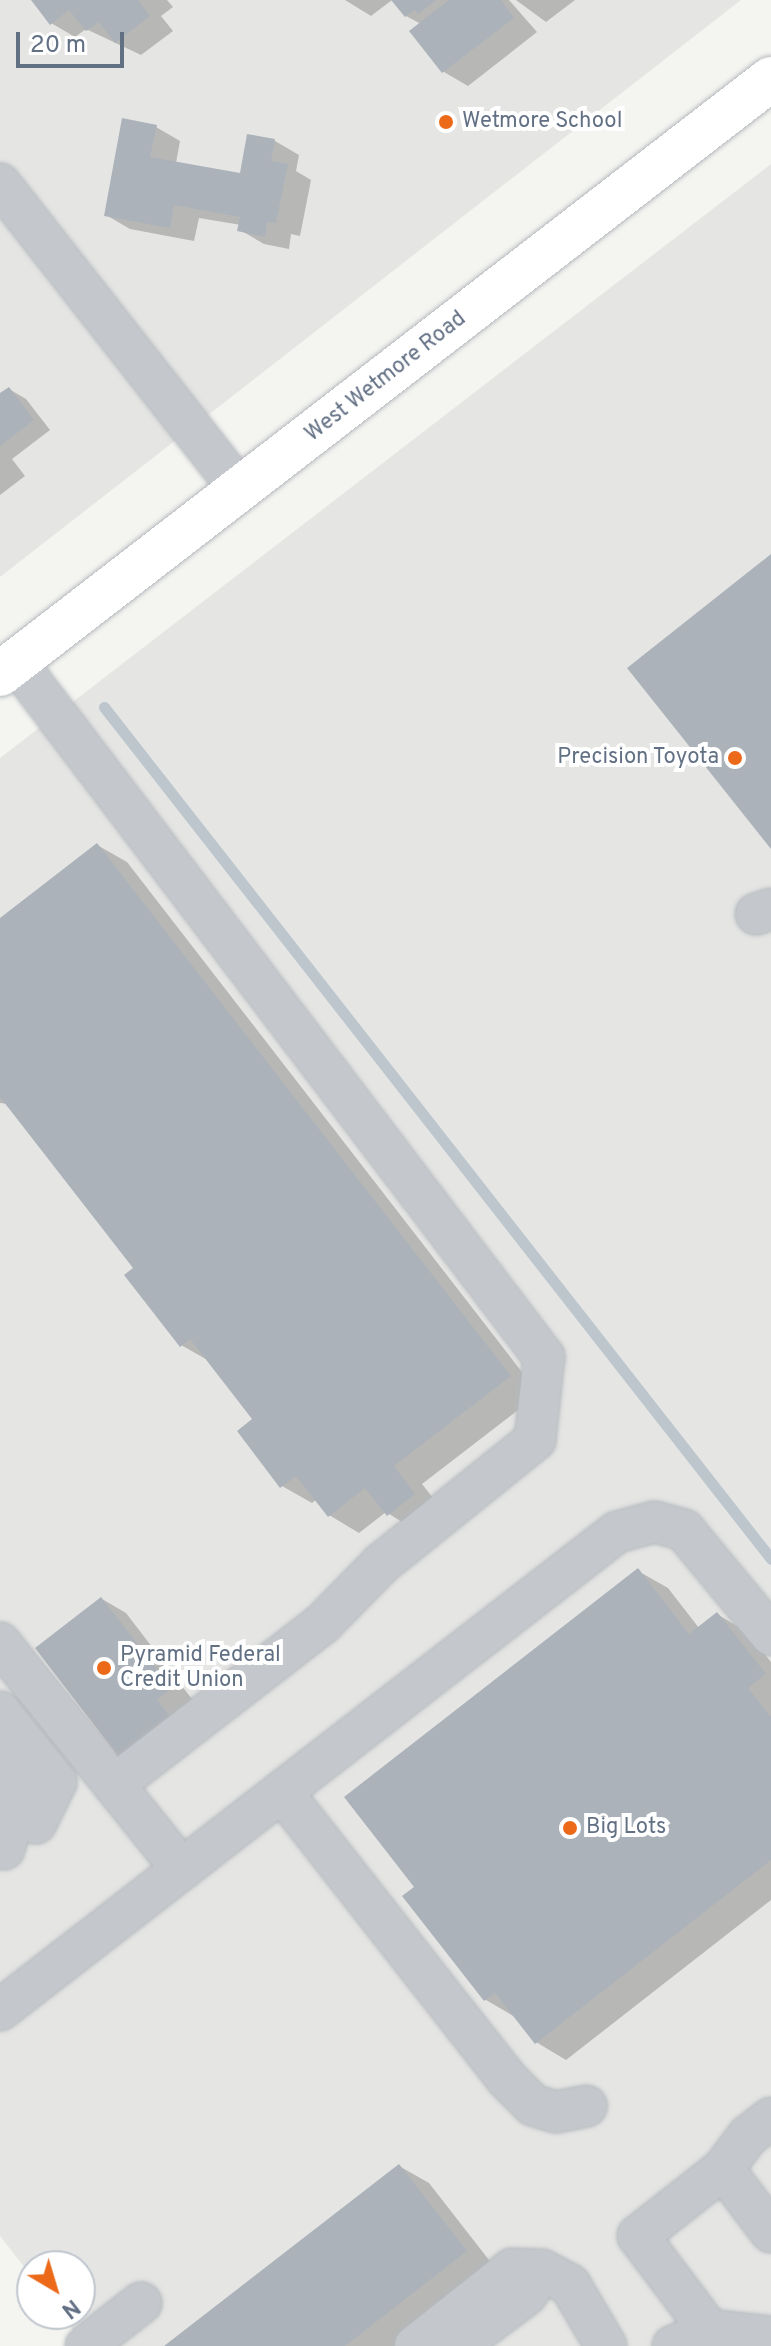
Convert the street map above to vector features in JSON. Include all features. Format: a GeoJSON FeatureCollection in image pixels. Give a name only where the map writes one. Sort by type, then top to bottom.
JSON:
{"type":"FeatureCollection","features":[{"type":"Feature","properties":{"kind":"main road","name":"West Wetmore Road"},"geometry":{"type":"LineString","coordinates":[[8,668],[771,79]]}},
{"type":"Feature","properties":{"kind":"lane"},"geometry":{"type":"LineString","coordinates":[[0,184],[239,489]]}},
{"type":"Feature","properties":{"kind":"lane"},"geometry":{"type":"LineString","coordinates":[[8,668],[544,1357],[535,1440],[381,1564],[322,1624],[114,1785]]}},
{"type":"Feature","properties":{"kind":"lane"},"geometry":{"type":"LineString","coordinates":[[0,2010],[617,1532],[655,1522],[684,1530],[771,1635]]}},
{"type":"Feature","properties":{"kind":"lane"},"geometry":{"type":"LineString","coordinates":[[0,1643],[182,1869]]}},
{"type":"Feature","properties":{"kind":"lane"},"geometry":{"type":"LineString","coordinates":[[0,1712],[56,1782],[13,1822]]}},
{"type":"Feature","properties":{"kind":"lane"},"geometry":{"type":"LineString","coordinates":[[0,1747],[10,1756],[18,1800],[13,1822]]}},
{"type":"Feature","properties":{"kind":"lane"},"geometry":{"type":"LineString","coordinates":[[282,1792],[506,2078],[533,2105],[556,2112],[586,2106]]}},
{"type":"Feature","properties":{"kind":"lane"},"geometry":{"type":"LineString","coordinates":[[716,2338],[638,2236],[723,2169],[748,2136],[771,2118]]}},
{"type":"Feature","properties":{"kind":"lane"},"geometry":{"type":"LineString","coordinates":[[723,2169],[771,2232]]}},
{"type":"Feature","properties":{"kind":"lane"},"geometry":{"type":"LineString","coordinates":[[415,2346],[512,2269],[542,2270],[570,2285],[606,2346]]}},
{"type":"Feature","properties":{"kind":"lane"},"geometry":{"type":"LineString","coordinates":[[458,2346],[527,2294],[542,2270]]}},
{"type":"Feature","properties":{"kind":"lane"},"geometry":{"type":"LineString","coordinates":[[86,2346],[141,2303]]}},
{"type":"Feature","properties":{"kind":"lane"},"geometry":{"type":"LineString","coordinates":[[673,2346],[716,2338],[771,2337]]}},
{"type":"Feature","properties":{"kind":"shaded area"},"geometry":{"type":"Polygon","coordinates":[[[0,0],[741,0],[0,577],[0,0]]]}},
{"type":"Feature","properties":{"kind":"shaded area"},"geometry":{"type":"Polygon","coordinates":[[[771,164],[771,2346],[86,2346],[74,2330],[96,2330],[96,2250],[16,2250],[16,2256],[0,2236],[0,758],[771,164]]]}},
{"type":"Feature","properties":{"kind":"building"},"geometry":{"type":"Polygon","coordinates":[[[31,0],[138,0],[150,16],[115,43],[99,22],[86,31],[69,10],[50,25],[31,0]]]}},
{"type":"Feature","properties":{"kind":"building"},"geometry":{"type":"Polygon","coordinates":[[[391,0],[436,0],[418,14],[415,10],[405,17],[391,0]]]}},
{"type":"Feature","properties":{"kind":"building"},"geometry":{"type":"Polygon","coordinates":[[[449,0],[501,0],[514,18],[442,73],[409,31],[449,0]]]}},
{"type":"Feature","properties":{"kind":"building"},"geometry":{"type":"Polygon","coordinates":[[[122,118],[157,125],[150,157],[240,173],[247,134],[275,139],[271,161],[288,164],[276,223],[267,222],[265,237],[237,231],[240,217],[174,205],[170,228],[104,216],[122,118]]]}},
{"type":"Feature","properties":{"kind":"building"},"geometry":{"type":"Polygon","coordinates":[[[9,387],[34,420],[0,446],[0,393],[9,387]]]}},
{"type":"Feature","properties":{"kind":"building","name":"Precision Toyota"},"geometry":{"type":"Polygon","coordinates":[[[771,554],[771,849],[627,668],[771,554]]]}},
{"type":"Feature","properties":{"kind":"building"},"geometry":{"type":"Polygon","coordinates":[[[97,843],[511,1376],[394,1466],[415,1494],[387,1516],[365,1488],[328,1517],[296,1476],[280,1488],[237,1431],[252,1419],[190,1339],[180,1347],[124,1275],[133,1268],[0,1097],[0,918],[97,843]]]}},
{"type":"Feature","properties":{"kind":"building","name":"Big Lots"},"geometry":{"type":"Polygon","coordinates":[[[638,1568],[689,1634],[717,1612],[766,1674],[748,1688],[771,1717],[771,1860],[535,2044],[495,1993],[484,2001],[402,1896],[414,1887],[344,1797],[638,1568]]]}},
{"type":"Feature","properties":{"kind":"building","name":"Pyramid Federal Credit Union"},"geometry":{"type":"Polygon","coordinates":[[[101,1597],[172,1688],[157,1700],[172,1719],[120,1759],[35,1648],[101,1597]]]}},
{"type":"Feature","properties":{"kind":"building"},"geometry":{"type":"Polygon","coordinates":[[[399,2164],[467,2251],[345,2346],[164,2346],[399,2164]]]}},
{"type":"Feature","properties":{"kind":"waterway"},"geometry":{"type":"LineString","coordinates":[[104,707],[771,1559]]}},
{"type":"Feature","properties":{"kind":"place","name":"Wetmore School"},"geometry":{"type":"Point","coordinates":[446,122]}},
{"type":"Feature","properties":{"kind":"place","name":"Precision Toyota"},"geometry":{"type":"Point","coordinates":[735,758]}},
{"type":"Feature","properties":{"kind":"place","name":"Pyramid Federal Credit Union"},"geometry":{"type":"Point","coordinates":[104,1668]}},
{"type":"Feature","properties":{"kind":"place","name":"Big Lots"},"geometry":{"type":"Point","coordinates":[570,1828]}}]}
